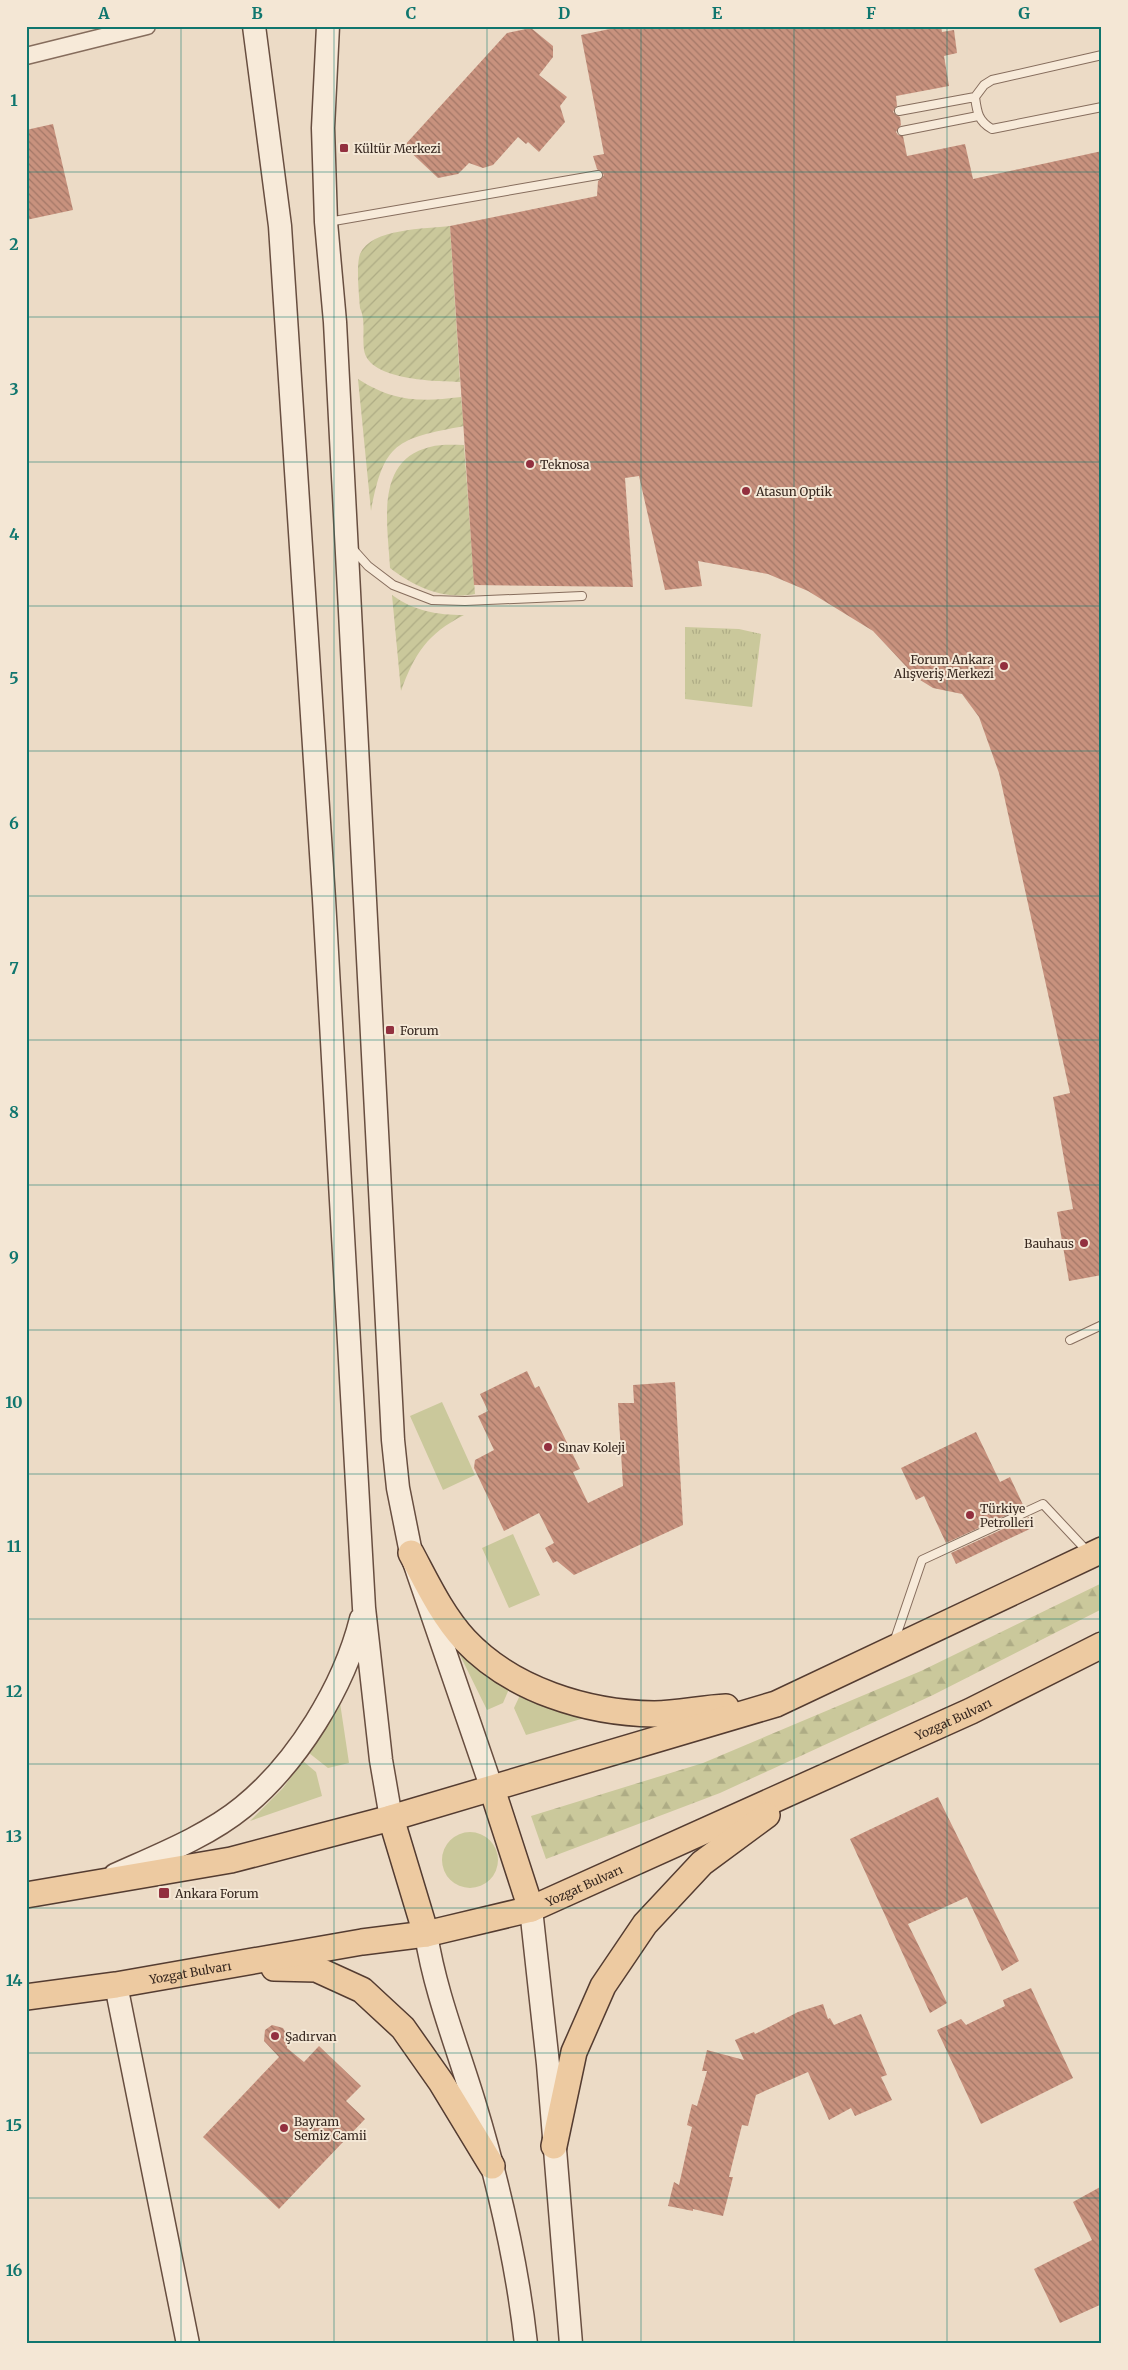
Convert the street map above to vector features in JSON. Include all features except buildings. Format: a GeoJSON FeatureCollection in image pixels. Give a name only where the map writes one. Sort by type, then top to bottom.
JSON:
{"type":"FeatureCollection","features":[{"type":"Feature","properties":{"kind":"main road"},"geometry":{"type":"LineString","coordinates":[[254,26],[281,246],[324,899],[364,1608],[381,1760],[391,1818],[426,1934],[437,1985],[492,2166],[520,2293],[526,2344]]}},
{"type":"Feature","properties":{"kind":"main road"},"geometry":{"type":"LineString","coordinates":[[328,26],[323,128],[326,222],[335,322],[393,1440],[398,1488],[411,1554],[531,1909],[548,2064],[571,2344]]}},
{"type":"Feature","properties":{"kind":"main road"},"geometry":{"type":"LineString","coordinates":[[26,1895],[231,1860],[391,1818],[776,1704],[1096,1553]]}},
{"type":"Feature","properties":{"kind":"main road"},"geometry":{"type":"LineString","coordinates":[[411,1554],[441,1608],[465,1640],[499,1669],[540,1690],[573,1703],[654,1714],[776,1704]]}},
{"type":"Feature","properties":{"kind":"main road"},"geometry":{"type":"LineString","coordinates":[[99,1882],[187,1842],[242,1808],[275,1776],[297,1749],[342,1673],[357,1637],[364,1608]]}},
{"type":"Feature","properties":{"kind":"main road","name":"Yozgat Bulvarı"},"geometry":{"type":"LineString","coordinates":[[26,1997],[116,1985],[362,1942],[426,1934],[531,1909],[971,1711],[1102,1645]]}},
{"type":"Feature","properties":{"kind":"main road"},"geometry":{"type":"LineString","coordinates":[[554,2146],[574,2052],[603,1986],[645,1924],[702,1863],[808,1785]]}},
{"type":"Feature","properties":{"kind":"main road"},"geometry":{"type":"LineString","coordinates":[[217,1967],[316,1969],[362,1990],[403,2028],[441,2082],[492,2166]]}},
{"type":"Feature","properties":{"kind":"main road"},"geometry":{"type":"LineString","coordinates":[[116,1985],[188,2344]]}},
{"type":"Feature","properties":{"kind":"street"},"geometry":{"type":"LineString","coordinates":[[26,56],[147,26]]}},
{"type":"Feature","properties":{"kind":"lane"},"geometry":{"type":"LineString","coordinates":[[898,111],[975,97],[984,85],[992,80],[1102,56]]}},
{"type":"Feature","properties":{"kind":"lane"},"geometry":{"type":"LineString","coordinates":[[975,97],[978,116],[983,124],[992,129],[1102,107]]}},
{"type":"Feature","properties":{"kind":"lane"},"geometry":{"type":"LineString","coordinates":[[902,131],[978,116]]}},
{"type":"Feature","properties":{"kind":"lane"},"geometry":{"type":"LineString","coordinates":[[326,222],[598,175]]}},
{"type":"Feature","properties":{"kind":"lane"},"geometry":{"type":"LineString","coordinates":[[346,541],[368,566],[393,585],[432,600],[465,601],[582,596]]}},
{"type":"Feature","properties":{"kind":"lane"},"geometry":{"type":"LineString","coordinates":[[1070,1340],[1102,1325]]}},
{"type":"Feature","properties":{"kind":"lane"},"geometry":{"type":"LineString","coordinates":[[892,1649],[922,1560],[1043,1504],[1096,1553]]}},
{"type":"Feature","properties":{"kind":"green space"},"geometry":{"type":"Polygon","coordinates":[[[450,226],[460,382],[421,380],[378,368],[369,360],[364,350],[358,280],[360,254],[366,245],[375,239],[387,235],[414,229],[450,226]]]}},
{"type":"Feature","properties":{"kind":"green space"},"geometry":{"type":"Polygon","coordinates":[[[358,379],[371,387],[396,396],[420,400],[461,397],[464,426],[423,435],[408,440],[397,448],[388,457],[381,470],[371,511],[358,379]]]}},
{"type":"Feature","properties":{"kind":"green space"},"geometry":{"type":"Polygon","coordinates":[[[464,445],[475,594],[452,595],[419,586],[390,568],[387,515],[388,497],[392,480],[400,465],[412,454],[434,446],[464,445]]]}},
{"type":"Feature","properties":{"kind":"green space"},"geometry":{"type":"Polygon","coordinates":[[[392,595],[409,605],[426,611],[464,615],[431,637],[417,655],[401,691],[392,595]]]}},
{"type":"Feature","properties":{"kind":"green space"},"geometry":{"type":"Polygon","coordinates":[[[685,627],[739,629],[761,634],[752,707],[685,699],[685,627]]]}},
{"type":"Feature","properties":{"kind":"green space"},"geometry":{"type":"Polygon","coordinates":[[[442,1402],[475,1475],[443,1490],[410,1416],[442,1402]]]}},
{"type":"Feature","properties":{"kind":"green space"},"geometry":{"type":"Polygon","coordinates":[[[513,1534],[540,1595],[509,1608],[482,1548],[513,1534]]]}},
{"type":"Feature","properties":{"kind":"green space"},"geometry":{"type":"Polygon","coordinates":[[[1102,1583],[1102,1609],[933,1695],[720,1793],[546,1859],[531,1816],[703,1763],[921,1671],[1102,1583]]]}},
{"type":"Feature","properties":{"kind":"green space"},"geometry":{"type":"Polygon","coordinates":[[[454,1643],[509,1689],[503,1703],[487,1710],[454,1643]]]}},
{"type":"Feature","properties":{"kind":"green space"},"geometry":{"type":"Polygon","coordinates":[[[521,1693],[588,1717],[526,1735],[514,1708],[521,1693]]]}},
{"type":"Feature","properties":{"kind":"green space"},"geometry":{"type":"Polygon","coordinates":[[[339,1696],[349,1763],[328,1768],[309,1753],[339,1696]]]}},
{"type":"Feature","properties":{"kind":"green space"},"geometry":{"type":"Polygon","coordinates":[[[303,1761],[316,1772],[322,1796],[250,1821],[283,1788],[303,1761]]]}},
{"type":"Feature","properties":{"kind":"green space"},"geometry":{"type":"Polygon","coordinates":[[[464,1832],[476,1832],[486,1836],[494,1844],[498,1860],[494,1876],[486,1884],[476,1888],[464,1888],[454,1884],[446,1876],[442,1866],[442,1854],[446,1844],[454,1836],[464,1832]]]}},
{"type":"Feature","properties":{"kind":"place","name":"Kültür Merkezi"},"geometry":{"type":"Point","coordinates":[344,148]}},
{"type":"Feature","properties":{"kind":"place","name":"Teknosa"},"geometry":{"type":"Point","coordinates":[530,464]}},
{"type":"Feature","properties":{"kind":"place","name":"Atasun Optik"},"geometry":{"type":"Point","coordinates":[746,491]}},
{"type":"Feature","properties":{"kind":"place","name":"Forum Ankara Alışveriş Merkezi"},"geometry":{"type":"Point","coordinates":[1004,666]}},
{"type":"Feature","properties":{"kind":"place","name":"Forum"},"geometry":{"type":"Point","coordinates":[390,1030]}},
{"type":"Feature","properties":{"kind":"place","name":"Bauhaus"},"geometry":{"type":"Point","coordinates":[1084,1243]}},
{"type":"Feature","properties":{"kind":"place","name":"Sınav Koleji"},"geometry":{"type":"Point","coordinates":[548,1447]}},
{"type":"Feature","properties":{"kind":"place","name":"Türkiye Petrolleri"},"geometry":{"type":"Point","coordinates":[970,1515]}},
{"type":"Feature","properties":{"kind":"place","name":"Ankara Forum"},"geometry":{"type":"Point","coordinates":[164,1893]}},
{"type":"Feature","properties":{"kind":"place","name":"Şadırvan"},"geometry":{"type":"Point","coordinates":[275,2036]}},
{"type":"Feature","properties":{"kind":"place","name":"Bayram Semiz Camii"},"geometry":{"type":"Point","coordinates":[284,2128]}}]}
